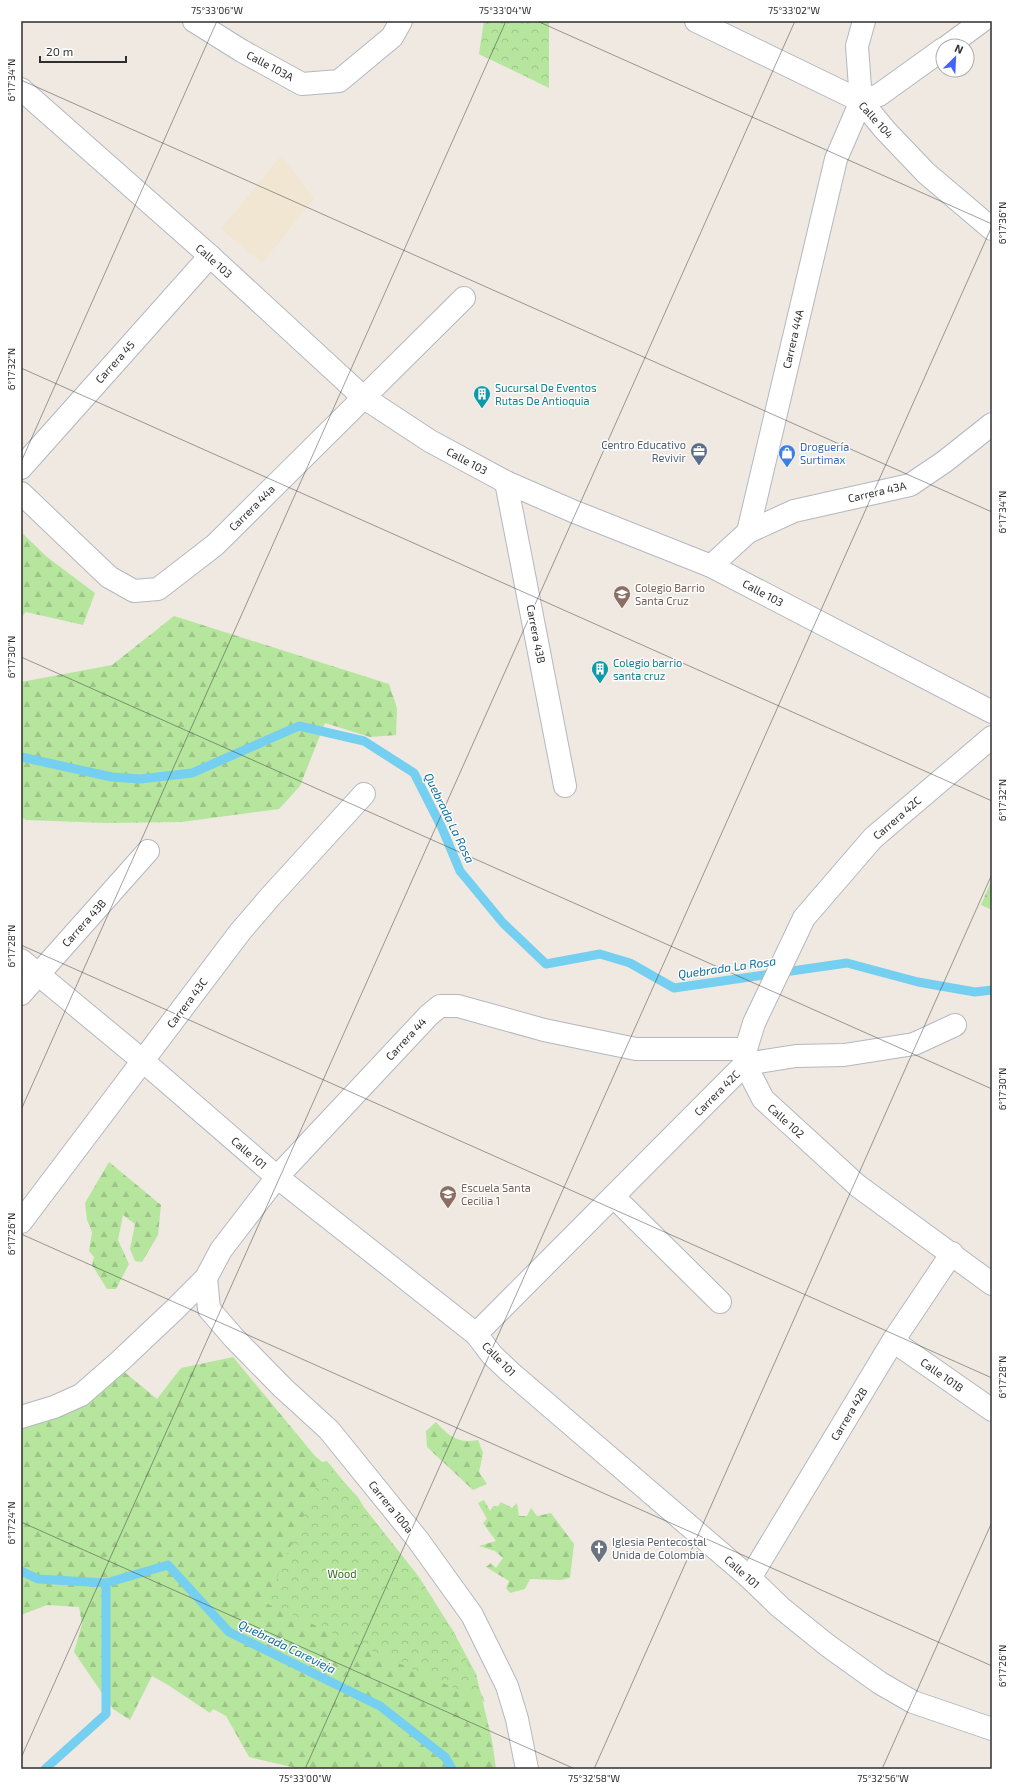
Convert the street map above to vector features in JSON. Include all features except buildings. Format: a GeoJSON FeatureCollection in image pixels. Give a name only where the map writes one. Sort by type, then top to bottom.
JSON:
{"type":"FeatureCollection","features":[{"type":"Feature","properties":{"kind":"street","name":"Calle 103A"},"geometry":{"type":"LineString","coordinates":[[194,21],[242,51],[302,84],[339,81],[392,38],[401,21]]}},
{"type":"Feature","properties":{"kind":"street","name":"Calle 104"},"geometry":{"type":"LineString","coordinates":[[696,21],[861,101],[885,130],[926,172],[992,229]]}},
{"type":"Feature","properties":{"kind":"street"},"geometry":{"type":"LineString","coordinates":[[864,21],[857,46],[861,101],[879,95],[935,56]]}},
{"type":"Feature","properties":{"kind":"street"},"geometry":{"type":"LineString","coordinates":[[959,38],[982,21]]}},
{"type":"Feature","properties":{"kind":"street","name":"Calle 103"},"geometry":{"type":"LineString","coordinates":[[21,89],[210,256],[363,397],[430,441],[506,482],[575,512],[711,566],[992,712]]}},
{"type":"Feature","properties":{"kind":"street","name":"Carrera 44A"},"geometry":{"type":"LineString","coordinates":[[748,532],[836,159],[861,101]]}},
{"type":"Feature","properties":{"kind":"street","name":"Carrera 45"},"geometry":{"type":"LineString","coordinates":[[21,468],[210,256]]}},
{"type":"Feature","properties":{"kind":"street","name":"Carrera 44a"},"geometry":{"type":"LineString","coordinates":[[21,493],[109,577],[134,590],[158,589],[215,545],[464,298]]}},
{"type":"Feature","properties":{"kind":"street","name":"Carrera 43A"},"geometry":{"type":"LineString","coordinates":[[748,532],[794,511],[910,485],[944,462],[992,424]]}},
{"type":"Feature","properties":{"kind":"street","name":"Carrera 43B"},"geometry":{"type":"LineString","coordinates":[[506,482],[565,786]]}},
{"type":"Feature","properties":{"kind":"street"},"geometry":{"type":"LineString","coordinates":[[711,566],[748,532]]}},
{"type":"Feature","properties":{"kind":"street","name":"Carrera 42C"},"geometry":{"type":"LineString","coordinates":[[476,1334],[614,1197],[746,1057],[754,1023],[804,918],[873,838],[992,737]]}},
{"type":"Feature","properties":{"kind":"street","name":"Carrera 43C"},"geometry":{"type":"LineString","coordinates":[[21,1222],[240,932],[364,794]]}},
{"type":"Feature","properties":{"kind":"street","name":"Carrera 43B"},"geometry":{"type":"LineString","coordinates":[[21,994],[148,851]]}},
{"type":"Feature","properties":{"kind":"street","name":"Calle 101"},"geometry":{"type":"LineString","coordinates":[[21,960],[143,1061],[277,1177],[476,1334],[492,1355],[510,1372],[750,1578],[792,1617],[828,1646],[880,1683],[913,1702],[992,1729]]}},
{"type":"Feature","properties":{"kind":"street","name":"Carrera 44"},"geometry":{"type":"LineString","coordinates":[[21,1417],[54,1407],[81,1395],[174,1310],[206,1278],[221,1250],[277,1177],[429,1015],[440,1006],[458,1006],[544,1030],[636,1049],[746,1057]]}},
{"type":"Feature","properties":{"kind":"street"},"geometry":{"type":"LineString","coordinates":[[746,1057],[844,1055],[914,1044],[955,1025]]}},
{"type":"Feature","properties":{"kind":"street","name":"Calle 102"},"geometry":{"type":"LineString","coordinates":[[746,1057],[762,1099],[858,1186],[952,1253],[992,1284]]}},
{"type":"Feature","properties":{"kind":"street"},"geometry":{"type":"LineString","coordinates":[[614,1197],[720,1302]]}},
{"type":"Feature","properties":{"kind":"street","name":"Carrera 42B"},"geometry":{"type":"LineString","coordinates":[[750,1578],[893,1341],[952,1253]]}},
{"type":"Feature","properties":{"kind":"street","name":"Carrera 100a"},"geometry":{"type":"LineString","coordinates":[[206,1278],[209,1309],[234,1338],[278,1383],[329,1430],[418,1540],[472,1615],[507,1686],[517,1719],[527,1769]]}},
{"type":"Feature","properties":{"kind":"street","name":"Calle 101B"},"geometry":{"type":"LineString","coordinates":[[893,1341],[992,1410]]}},
{"type":"Feature","properties":{"kind":"shaded area"},"geometry":{"type":"Polygon","coordinates":[[[281,156],[314,198],[262,263],[221,229],[281,156]]]}},
{"type":"Feature","properties":{"kind":"green space"},"geometry":{"type":"Polygon","coordinates":[[[484,21],[549,21],[549,88],[479,54],[484,21]]]}},
{"type":"Feature","properties":{"kind":"green space"},"geometry":{"type":"Polygon","coordinates":[[[21,532],[47,557],[95,593],[83,625],[26,612],[21,617],[21,532]]]}},
{"type":"Feature","properties":{"kind":"green space"},"geometry":{"type":"Polygon","coordinates":[[[174,616],[389,684],[397,708],[396,735],[370,737],[325,723],[300,786],[279,809],[182,822],[107,823],[26,820],[21,817],[21,682],[112,665],[174,616]]]}},
{"type":"Feature","properties":{"kind":"green space"},"geometry":{"type":"Polygon","coordinates":[[[992,879],[992,910],[981,905],[992,879]]]}},
{"type":"Feature","properties":{"kind":"green space"},"geometry":{"type":"Polygon","coordinates":[[[109,1162],[161,1205],[158,1235],[142,1262],[135,1261],[130,1249],[135,1224],[123,1215],[118,1240],[129,1264],[116,1289],[107,1289],[92,1265],[94,1257],[89,1251],[92,1232],[87,1220],[85,1203],[109,1162]]]}},
{"type":"Feature","properties":{"kind":"green space"},"geometry":{"type":"Polygon","coordinates":[[[233,1357],[315,1456],[322,1462],[327,1461],[349,1488],[452,1629],[476,1674],[492,1740],[496,1769],[300,1769],[249,1757],[226,1716],[213,1709],[210,1713],[152,1676],[130,1720],[113,1709],[74,1652],[82,1624],[79,1607],[47,1605],[21,1615],[21,1421],[116,1365],[157,1399],[181,1368],[233,1357]]]}},
{"type":"Feature","properties":{"kind":"green space"},"geometry":{"type":"Polygon","coordinates":[[[436,1422],[454,1438],[465,1441],[478,1440],[483,1453],[479,1472],[487,1484],[473,1490],[427,1447],[426,1431],[436,1422]]]}},
{"type":"Feature","properties":{"kind":"green space","name":"Wood"},"geometry":{"type":"Polygon","coordinates":[[[326,1464],[358,1497],[363,1506],[419,1577],[453,1631],[485,1702],[266,1603],[326,1464]]]}},
{"type":"Feature","properties":{"kind":"green space"},"geometry":{"type":"Polygon","coordinates":[[[484,1500],[490,1511],[493,1506],[498,1506],[501,1502],[512,1508],[517,1503],[519,1516],[527,1516],[531,1508],[537,1516],[551,1513],[574,1544],[570,1578],[561,1580],[530,1579],[525,1589],[510,1593],[506,1588],[509,1581],[486,1567],[491,1563],[496,1568],[503,1558],[495,1551],[479,1546],[496,1541],[483,1523],[487,1519],[478,1503],[484,1500]]]}},
{"type":"Feature","properties":{"kind":"waterway","name":"Quebrada La Rosa"},"geometry":{"type":"LineString","coordinates":[[21,757],[112,777],[140,779],[192,773],[299,726],[364,741],[414,773],[442,828],[460,871],[503,923],[546,964],[600,954],[630,963],[674,988],[847,963],[918,982],[975,992],[992,990]]}},
{"type":"Feature","properties":{"kind":"waterway","name":"Quebrada Carevieja"},"geometry":{"type":"LineString","coordinates":[[21,1571],[38,1579],[106,1583],[168,1565],[229,1632],[380,1706],[445,1757],[452,1769]]}},
{"type":"Feature","properties":{"kind":"waterway"},"geometry":{"type":"LineString","coordinates":[[45,1769],[106,1714],[106,1583]]}},
{"type":"Feature","properties":{"kind":"place","name":"Sucursal De Eventos Rutas De Antioquia"},"geometry":{"type":"Point","coordinates":[482,409]}},
{"type":"Feature","properties":{"kind":"place","name":"Centro Educativo Revivir"},"geometry":{"type":"Point","coordinates":[699,466]}},
{"type":"Feature","properties":{"kind":"place","name":"Droguería Surtimax"},"geometry":{"type":"Point","coordinates":[787,468]}},
{"type":"Feature","properties":{"kind":"place","name":"Colegio Barrio Santa Cruz"},"geometry":{"type":"Point","coordinates":[622,609]}},
{"type":"Feature","properties":{"kind":"place","name":"Colegio barrio santa cruz"},"geometry":{"type":"Point","coordinates":[600,684]}},
{"type":"Feature","properties":{"kind":"place","name":"Escuela Santa Cecilia 1"},"geometry":{"type":"Point","coordinates":[448,1209]}},
{"type":"Feature","properties":{"kind":"place","name":"Iglesia Pentecostal Unida de Colombia"},"geometry":{"type":"Point","coordinates":[599,1563]}}]}
